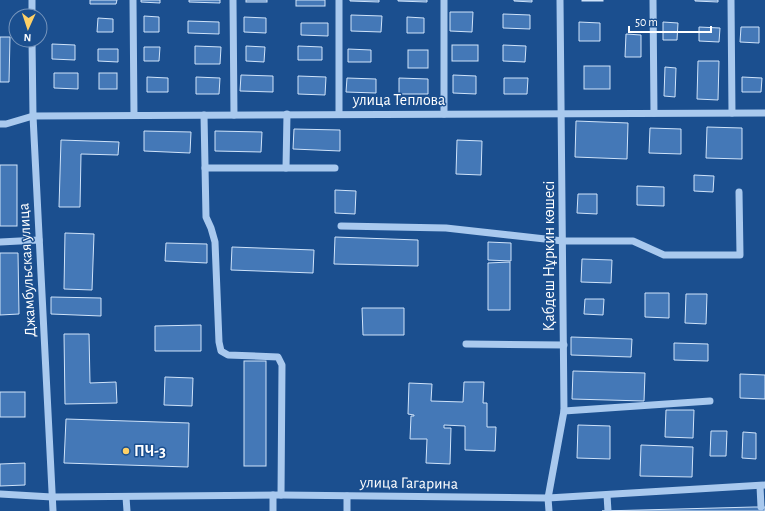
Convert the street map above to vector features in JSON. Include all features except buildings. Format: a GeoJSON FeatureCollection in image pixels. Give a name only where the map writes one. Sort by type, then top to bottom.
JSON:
{"type":"FeatureCollection","features":[{"type":"Feature","properties":{"kind":"street"},"geometry":{"type":"LineString","coordinates":[[133,0],[134,115]]}},
{"type":"Feature","properties":{"kind":"street"},"geometry":{"type":"LineString","coordinates":[[233,0],[234,115]]}},
{"type":"Feature","properties":{"kind":"street"},"geometry":{"type":"LineString","coordinates":[[339,0],[339,114]]}},
{"type":"Feature","properties":{"kind":"street"},"geometry":{"type":"LineString","coordinates":[[444,0],[444,114]]}},
{"type":"Feature","properties":{"kind":"street","name":"Қабдеш Нұркин көшесі"},"geometry":{"type":"LineString","coordinates":[[549,511],[548,498],[564,411],[560,0]]}},
{"type":"Feature","properties":{"kind":"street"},"geometry":{"type":"LineString","coordinates":[[653,0],[654,113]]}},
{"type":"Feature","properties":{"kind":"street"},"geometry":{"type":"LineString","coordinates":[[731,0],[732,113]]}},
{"type":"Feature","properties":{"kind":"street","name":"Джамбульская улица"},"geometry":{"type":"LineString","coordinates":[[32,48],[33,116],[53,511]]}},
{"type":"Feature","properties":{"kind":"street","name":"улица Теплова"},"geometry":{"type":"LineString","coordinates":[[0,124],[6,124],[33,116],[765,113]]}},
{"type":"Feature","properties":{"kind":"street"},"geometry":{"type":"LineString","coordinates":[[286,168],[287,114]]}},
{"type":"Feature","properties":{"kind":"street"},"geometry":{"type":"LineString","coordinates":[[204,115],[206,217],[215,242],[219,342],[221,351],[228,356],[278,357],[282,365],[281,495]]}},
{"type":"Feature","properties":{"kind":"street"},"geometry":{"type":"LineString","coordinates":[[205,168],[335,168]]}},
{"type":"Feature","properties":{"kind":"street"},"geometry":{"type":"LineString","coordinates":[[341,226],[446,228],[563,241],[633,241],[664,255],[740,255],[739,192]]}},
{"type":"Feature","properties":{"kind":"street"},"geometry":{"type":"LineString","coordinates":[[0,242],[39,240]]}},
{"type":"Feature","properties":{"kind":"street"},"geometry":{"type":"LineString","coordinates":[[466,344],[564,345]]}},
{"type":"Feature","properties":{"kind":"street"},"geometry":{"type":"LineString","coordinates":[[564,411],[710,401]]}},
{"type":"Feature","properties":{"kind":"street"},"geometry":{"type":"LineString","coordinates":[[761,507],[762,485]]}},
{"type":"Feature","properties":{"kind":"street","name":"улица Гагарина"},"geometry":{"type":"LineString","coordinates":[[0,494],[52,498],[273,495],[548,498],[762,485]]}},
{"type":"Feature","properties":{"kind":"street"},"geometry":{"type":"LineString","coordinates":[[272,511],[273,495]]}},
{"type":"Feature","properties":{"kind":"street"},"geometry":{"type":"LineString","coordinates":[[607,495],[608,511]]}},
{"type":"Feature","properties":{"kind":"street"},"geometry":{"type":"LineString","coordinates":[[347,496],[347,511]]}},
{"type":"Feature","properties":{"kind":"street"},"geometry":{"type":"LineString","coordinates":[[126,497],[127,511]]}},
{"type":"Feature","properties":{"kind":"place","name":"ПЧ-3"},"geometry":{"type":"Point","coordinates":[126,451]}}]}
